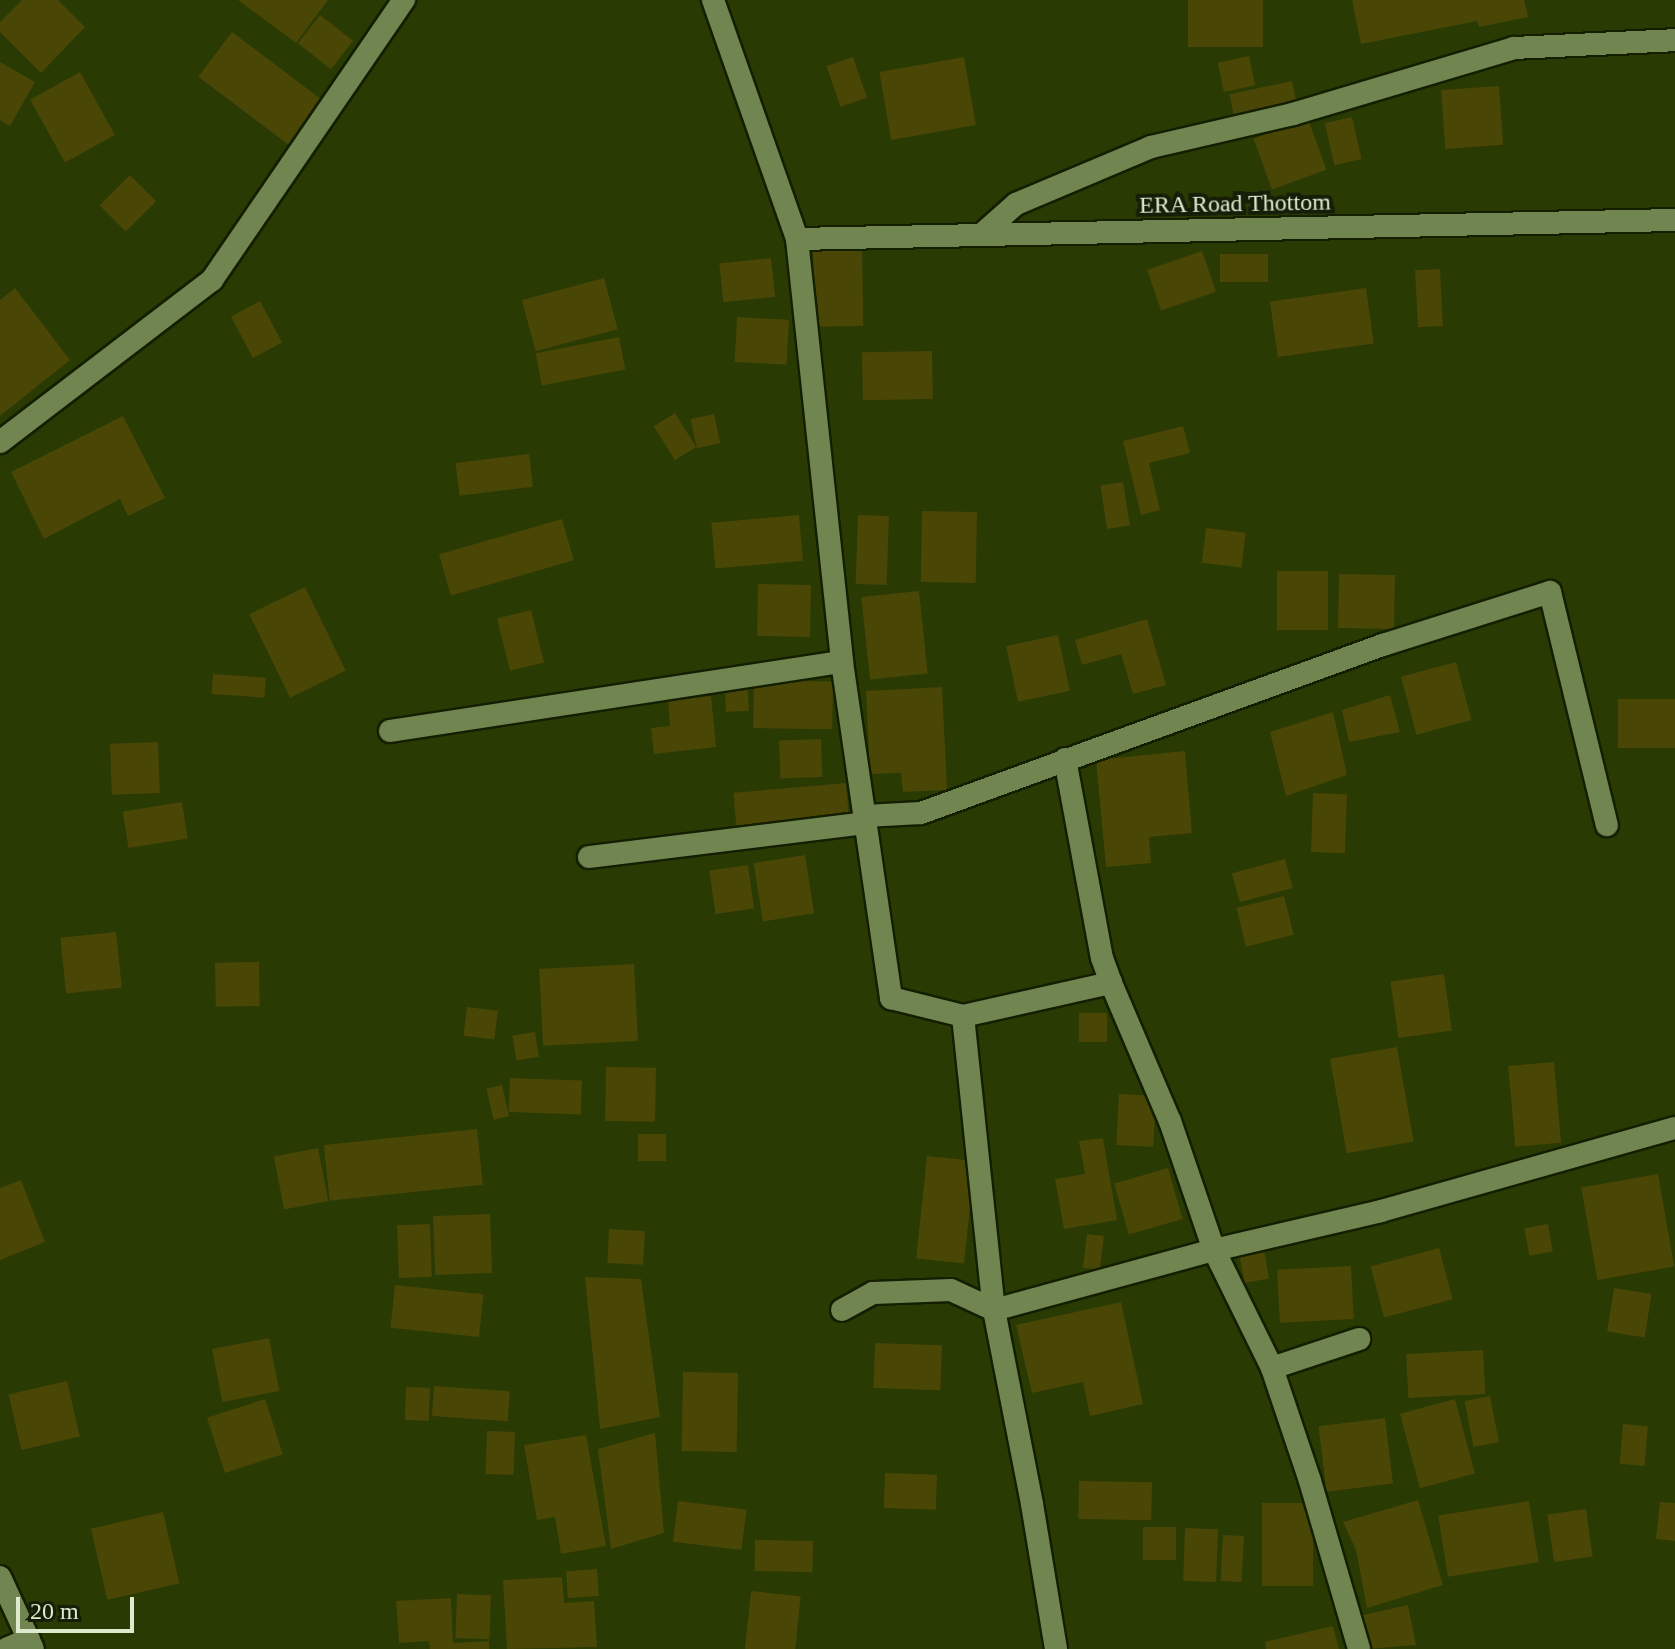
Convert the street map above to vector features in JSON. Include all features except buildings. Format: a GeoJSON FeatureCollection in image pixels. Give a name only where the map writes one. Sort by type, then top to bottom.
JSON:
{"type":"FeatureCollection","features":[{"type":"Feature","properties":{"kind":"street"},"geometry":{"type":"LineString","coordinates":[[0,442],[212,280],[404,0]]}},
{"type":"Feature","properties":{"kind":"street"},"geometry":{"type":"LineString","coordinates":[[713,0],[797,239],[842,662],[891,998],[963,1016],[1111,983]]}},
{"type":"Feature","properties":{"kind":"street"},"geometry":{"type":"LineString","coordinates":[[981,235],[1016,204],[1151,147],[1293,114],[1514,48],[1675,40]]}},
{"type":"Feature","properties":{"kind":"street","name":"ERA Road Thottom"},"geometry":{"type":"LineString","coordinates":[[797,239],[1675,220]]}},
{"type":"Feature","properties":{"kind":"street"},"geometry":{"type":"LineString","coordinates":[[589,857],[921,813],[1383,645],[1550,592],[1607,825]]}},
{"type":"Feature","properties":{"kind":"street"},"geometry":{"type":"LineString","coordinates":[[390,731],[842,662]]}},
{"type":"Feature","properties":{"kind":"street"},"geometry":{"type":"LineString","coordinates":[[1065,759],[1088,868],[1102,958],[1170,1121],[1214,1250],[1272,1368],[1310,1481],[1359,1649]]}},
{"type":"Feature","properties":{"kind":"street"},"geometry":{"type":"LineString","coordinates":[[963,1016],[994,1310],[1056,1649]]}},
{"type":"Feature","properties":{"kind":"street"},"geometry":{"type":"LineString","coordinates":[[842,1310],[873,1293],[951,1290],[994,1310],[1214,1250],[1397,1207],[1675,1128]]}},
{"type":"Feature","properties":{"kind":"street"},"geometry":{"type":"LineString","coordinates":[[1272,1368],[1359,1339]]}},
{"type":"Feature","properties":{"kind":"street"},"geometry":{"type":"LineString","coordinates":[[0,1577],[31,1644],[6,1649]]}}]}
